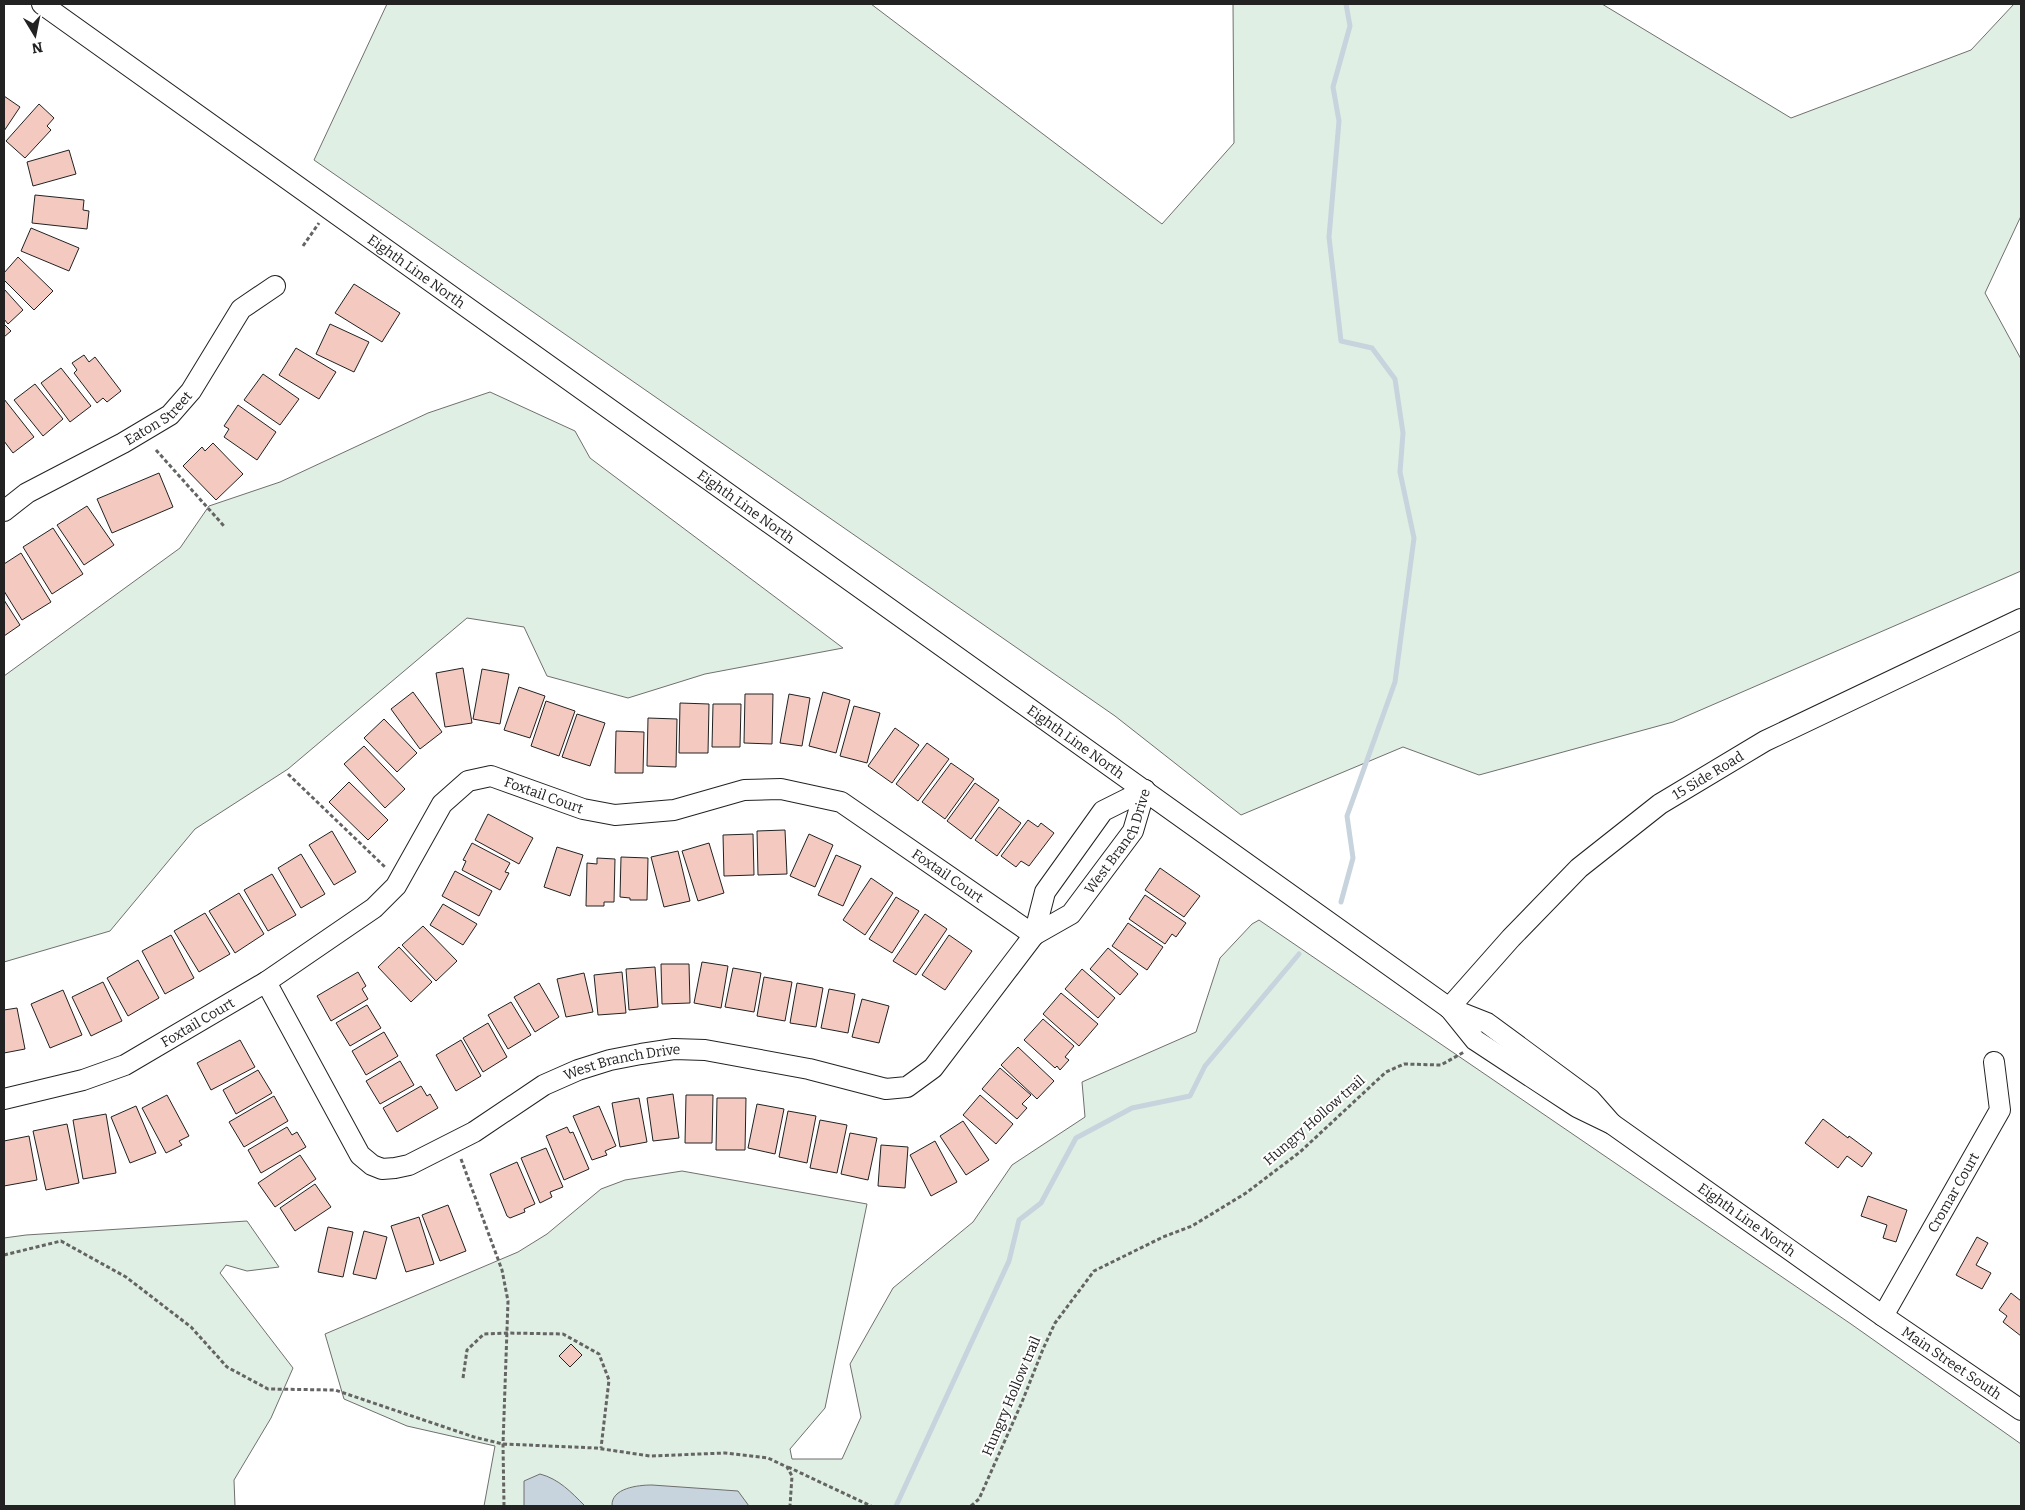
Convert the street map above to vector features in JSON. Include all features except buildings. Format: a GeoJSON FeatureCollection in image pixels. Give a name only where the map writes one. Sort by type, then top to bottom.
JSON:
{"type":"FeatureCollection","features":[{"type":"Feature","properties":{"kind":"street","name":"Eighth Line North"},"geometry":{"type":"LineString","coordinates":[[42,4],[1449,1008],[1487,1024],[1590,1099],[1612,1124],[1882,1316]]}},
{"type":"Feature","properties":{"kind":"street","name":"Eaton Street"},"geometry":{"type":"LineString","coordinates":[[4,511],[27,493],[123,443],[170,414],[191,391],[240,308],[275,286]]}},
{"type":"Feature","properties":{"kind":"street","name":"15 Side Road"},"geometry":{"type":"LineString","coordinates":[[1449,1008],[1511,938],[1579,868],[1660,804],[1765,741],[2021,619]]}},
{"type":"Feature","properties":{"kind":"street","name":"Foxtail Court"},"geometry":{"type":"LineString","coordinates":[[4,1099],[84,1080],[125,1065],[266,982],[374,908],[391,892],[399,880],[442,804],[468,780],[492,776],[583,809],[615,815],[674,810],[744,790],[781,789],[841,802],[1034,936]]}},
{"type":"Feature","properties":{"kind":"street","name":"West Branch Drive"},"geometry":{"type":"LineString","coordinates":[[1034,936],[1046,892],[1103,811],[1145,790]]}},
{"type":"Feature","properties":{"kind":"street","name":"West Branch Drive"},"geometry":{"type":"LineString","coordinates":[[266,982],[360,1155],[372,1165],[382,1169],[409,1165],[455,1142],[474,1132],[519,1100],[552,1081],[610,1060],[674,1049],[705,1050],[809,1069],[876,1088],[907,1087],[933,1068],[1034,936],[1071,914],[1133,831],[1145,790]]}},
{"type":"Feature","properties":{"kind":"street","name":"Cromar Court"},"geometry":{"type":"LineString","coordinates":[[1882,1316],[1958,1188],[2000,1110],[1994,1062]]}},
{"type":"Feature","properties":{"kind":"street","name":"Main Street South"},"geometry":{"type":"LineString","coordinates":[[1882,1316],[2021,1410]]}},
{"type":"Feature","properties":{"kind":"path"},"geometry":{"type":"LineString","coordinates":[[303,246],[320,222]]}},
{"type":"Feature","properties":{"kind":"path"},"geometry":{"type":"LineString","coordinates":[[156,450],[224,526]]}},
{"type":"Feature","properties":{"kind":"path"},"geometry":{"type":"LineString","coordinates":[[288,774],[399,880]]}},
{"type":"Feature","properties":{"kind":"path","name":"Hungry Hollow trail"},"geometry":{"type":"LineString","coordinates":[[971,1506],[979,1498],[1055,1322],[1094,1271],[1162,1237],[1192,1226],[1246,1193],[1300,1152],[1386,1072],[1404,1064],[1441,1065],[1472,1048]]}},
{"type":"Feature","properties":{"kind":"path"},"geometry":{"type":"LineString","coordinates":[[455,1142],[502,1270],[508,1301],[503,1444],[504,1506]]}},
{"type":"Feature","properties":{"kind":"path"},"geometry":{"type":"LineString","coordinates":[[4,1255],[61,1241],[126,1277],[191,1327],[227,1367],[268,1389],[335,1390],[474,1437],[503,1444],[600,1448],[650,1456],[725,1453],[768,1458],[872,1506]]}},
{"type":"Feature","properties":{"kind":"path"},"geometry":{"type":"LineString","coordinates":[[463,1378],[467,1350],[484,1334],[507,1332],[563,1334],[599,1354],[609,1380],[600,1448]]}},
{"type":"Feature","properties":{"kind":"path"},"geometry":{"type":"LineString","coordinates":[[787,1467],[792,1476],[790,1506]]}},
{"type":"Feature","properties":{"kind":"green space"},"geometry":{"type":"Polygon","coordinates":[[[387,4],[871,4],[1162,224],[1234,143],[1233,4],[1602,4],[1791,118],[1971,50],[2014,4],[2021,4],[2021,216],[1985,293],[2021,359],[2021,571],[1673,722],[1479,775],[1403,747],[1241,815],[1115,716],[314,160],[387,4]]]}},
{"type":"Feature","properties":{"kind":"green space"},"geometry":{"type":"Polygon","coordinates":[[[490,392],[575,431],[590,458],[843,648],[705,674],[628,698],[547,676],[524,627],[467,618],[288,769],[195,829],[110,931],[4,962],[4,676],[180,548],[209,506],[280,482],[428,413],[490,392]]]}},
{"type":"Feature","properties":{"kind":"green space"},"geometry":{"type":"Polygon","coordinates":[[[1259,920],[1851,1324],[2021,1444],[2021,1506],[484,1506],[495,1446],[407,1426],[344,1399],[325,1334],[518,1252],[547,1234],[601,1189],[625,1180],[682,1171],[867,1204],[825,1408],[790,1449],[792,1459],[842,1459],[861,1417],[850,1364],[893,1288],[973,1222],[1012,1165],[1085,1117],[1082,1082],[1196,1032],[1220,958],[1252,924],[1259,920]]]}},
{"type":"Feature","properties":{"kind":"green space"},"geometry":{"type":"Polygon","coordinates":[[[247,1221],[279,1267],[247,1271],[226,1265],[220,1273],[293,1368],[271,1418],[234,1480],[235,1506],[4,1506],[4,1238],[247,1221]]]}},
{"type":"Feature","properties":{"kind":"shaded area"},"geometry":{"type":"Polygon","coordinates":[[[540,1474],[559,1483],[585,1506],[524,1506],[524,1481],[540,1474]]]}},
{"type":"Feature","properties":{"kind":"shaded area"},"geometry":{"type":"Polygon","coordinates":[[[652,1485],[738,1491],[749,1506],[612,1506],[616,1495],[621,1491],[633,1487],[652,1485]]]}},
{"type":"Feature","properties":{"kind":"waterway"},"geometry":{"type":"LineString","coordinates":[[1341,902],[1353,858],[1347,816],[1395,682],[1414,538],[1400,472],[1403,433],[1395,379],[1372,348],[1341,341],[1329,237],[1339,121],[1333,87],[1350,26],[1346,4]]}},
{"type":"Feature","properties":{"kind":"waterway"},"geometry":{"type":"LineString","coordinates":[[896,1506],[1009,1261],[1019,1220],[1041,1203],[1076,1138],[1132,1108],[1190,1096],[1205,1066],[1299,954]]}}]}
